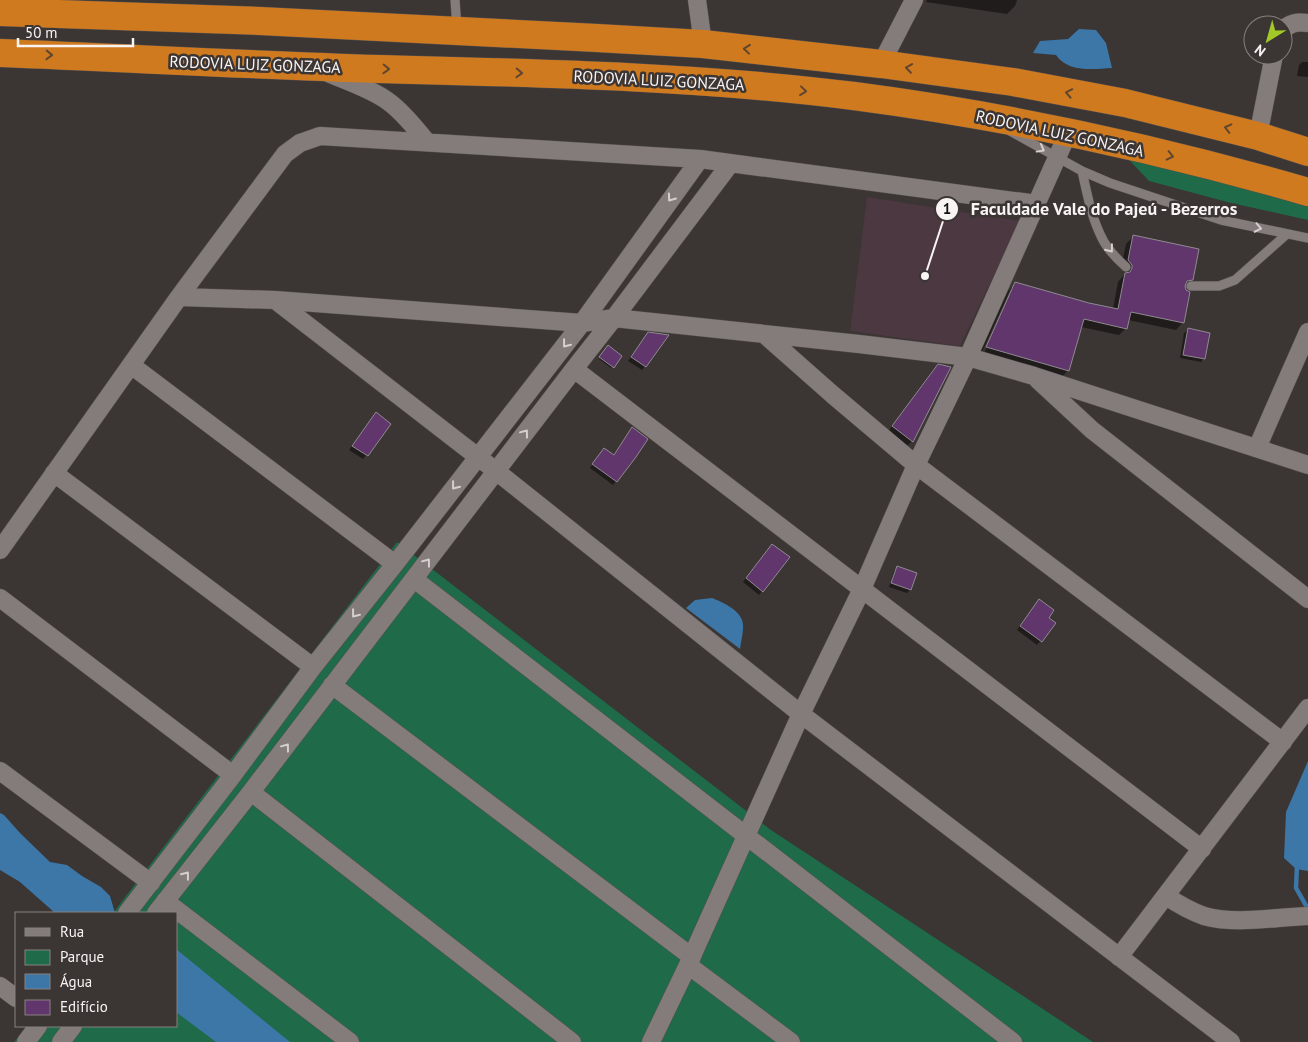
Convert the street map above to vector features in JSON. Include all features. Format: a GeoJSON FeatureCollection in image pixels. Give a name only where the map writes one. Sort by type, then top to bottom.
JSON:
{"type":"FeatureCollection","features":[{"type":"Feature","properties":{"kind":"highway"},"geometry":{"type":"LineString","coordinates":[[0,12],[260,21],[703,44],[881,64],[1013,82],[1125,103],[1258,136],[1308,152]]}},
{"type":"Feature","properties":{"kind":"highway","name":"RODOVIA LUIZ GONZAGA"},"geometry":{"type":"LineString","coordinates":[[0,53],[735,83],[855,96],[983,116],[1068,133],[1234,171],[1308,192]]}},
{"type":"Feature","properties":{"kind":"street"},"geometry":{"type":"LineString","coordinates":[[697,0],[703,44]]}},
{"type":"Feature","properties":{"kind":"street"},"geometry":{"type":"LineString","coordinates":[[881,64],[914,0]]}},
{"type":"Feature","properties":{"kind":"street"},"geometry":{"type":"LineString","coordinates":[[1293,23],[1308,23]]}},
{"type":"Feature","properties":{"kind":"street"},"geometry":{"type":"LineString","coordinates":[[1258,136],[1272,65]]}},
{"type":"Feature","properties":{"kind":"street"},"geometry":{"type":"LineString","coordinates":[[314,67],[388,101],[399,110],[427,142]]}},
{"type":"Feature","properties":{"kind":"street"},"geometry":{"type":"LineString","coordinates":[[651,1042],[690,961],[801,714],[862,589],[916,465],[968,357],[1068,133]]}},
{"type":"Feature","properties":{"kind":"street"},"geometry":{"type":"LineString","coordinates":[[0,550],[179,297],[285,154],[300,143],[320,136],[700,159],[1037,204]]}},
{"type":"Feature","properties":{"kind":"street"},"geometry":{"type":"LineString","coordinates":[[127,912],[151,883],[313,667],[582,323],[700,159]]}},
{"type":"Feature","properties":{"kind":"street"},"geometry":{"type":"LineString","coordinates":[[160,907],[251,792],[730,164]]}},
{"type":"Feature","properties":{"kind":"street"},"geometry":{"type":"LineString","coordinates":[[179,297],[275,300],[582,323],[614,318],[968,357],[1034,376],[1308,465]]}},
{"type":"Feature","properties":{"kind":"street"},"geometry":{"type":"LineString","coordinates":[[275,300],[496,471],[801,714],[1230,1042]]}},
{"type":"Feature","properties":{"kind":"street"},"geometry":{"type":"LineString","coordinates":[[1257,448],[1308,332]]}},
{"type":"Feature","properties":{"kind":"street"},"geometry":{"type":"LineString","coordinates":[[764,334],[916,465],[1283,742]]}},
{"type":"Feature","properties":{"kind":"street"},"geometry":{"type":"LineString","coordinates":[[131,365],[395,564]]}},
{"type":"Feature","properties":{"kind":"street"},"geometry":{"type":"LineString","coordinates":[[574,369],[1202,849]]}},
{"type":"Feature","properties":{"kind":"street"},"geometry":{"type":"LineString","coordinates":[[1034,376],[1092,430],[1308,599]]}},
{"type":"Feature","properties":{"kind":"street"},"geometry":{"type":"LineString","coordinates":[[54,473],[313,667]]}},
{"type":"Feature","properties":{"kind":"street"},"geometry":{"type":"LineString","coordinates":[[414,579],[1013,1042]]}},
{"type":"Feature","properties":{"kind":"street"},"geometry":{"type":"LineString","coordinates":[[0,598],[233,775]]}},
{"type":"Feature","properties":{"kind":"street"},"geometry":{"type":"LineString","coordinates":[[332,685],[690,961],[790,1042]]}},
{"type":"Feature","properties":{"kind":"street"},"geometry":{"type":"LineString","coordinates":[[1119,957],[1308,708]]}},
{"type":"Feature","properties":{"kind":"street"},"geometry":{"type":"LineString","coordinates":[[0,771],[151,883]]}},
{"type":"Feature","properties":{"kind":"street"},"geometry":{"type":"LineString","coordinates":[[251,792],[572,1042]]}},
{"type":"Feature","properties":{"kind":"street"},"geometry":{"type":"LineString","coordinates":[[1166,896],[1180,906],[1204,916],[1231,920],[1304,916]]}},
{"type":"Feature","properties":{"kind":"street"},"geometry":{"type":"LineString","coordinates":[[178,920],[350,1042]]}},
{"type":"Feature","properties":{"kind":"street"},"geometry":{"type":"LineString","coordinates":[[0,986],[15,997]]}},
{"type":"Feature","properties":{"kind":"street"},"geometry":{"type":"LineString","coordinates":[[26,1042],[37,1027]]}},
{"type":"Feature","properties":{"kind":"lane"},"geometry":{"type":"LineString","coordinates":[[455,0],[457,31]]}},
{"type":"Feature","properties":{"kind":"lane"},"geometry":{"type":"LineString","coordinates":[[983,116],[1082,171],[1110,183],[1221,220],[1308,238]]}},
{"type":"Feature","properties":{"kind":"lane"},"geometry":{"type":"LineString","coordinates":[[1082,171],[1093,216],[1101,238],[1126,267]]}},
{"type":"Feature","properties":{"kind":"lane"},"geometry":{"type":"LineString","coordinates":[[1191,286],[1219,286],[1234,280],[1287,234]]}},
{"type":"Feature","properties":{"kind":"shaded area"},"geometry":{"type":"Polygon","coordinates":[[[867,197],[1020,221],[960,346],[850,331],[867,197]]]}},
{"type":"Feature","properties":{"kind":"green space"},"geometry":{"type":"Polygon","coordinates":[[[1116,146],[1308,205],[1308,220],[1231,203],[1149,181],[1116,146]]]}},
{"type":"Feature","properties":{"kind":"green space"},"geometry":{"type":"Polygon","coordinates":[[[397,542],[771,830],[1093,1042],[14,1042],[26,1027],[178,1027],[178,912],[114,912],[397,542]]]}},
{"type":"Feature","properties":{"kind":"water"},"geometry":{"type":"Polygon","coordinates":[[[1079,29],[1096,30],[1106,43],[1112,68],[1082,69],[1067,65],[1056,55],[1033,53],[1040,41],[1068,39],[1079,29]]]}},
{"type":"Feature","properties":{"kind":"water"},"geometry":{"type":"Polygon","coordinates":[[[712,598],[729,606],[740,616],[743,627],[740,649],[686,608],[695,600],[712,598]]]}},
{"type":"Feature","properties":{"kind":"water"},"geometry":{"type":"Polygon","coordinates":[[[1308,761],[1308,871],[1296,869],[1284,858],[1286,812],[1308,761]]]}},
{"type":"Feature","properties":{"kind":"water"},"geometry":{"type":"Polygon","coordinates":[[[0,813],[50,862],[67,865],[101,887],[110,896],[115,912],[54,912],[20,882],[0,870],[0,813]]]}},
{"type":"Feature","properties":{"kind":"water"},"geometry":{"type":"Polygon","coordinates":[[[178,951],[290,1042],[216,1042],[178,1014],[178,951]]]}},
{"type":"Feature","properties":{"kind":"building"},"geometry":{"type":"Polygon","coordinates":[[[1133,235],[1199,249],[1193,280],[1187,281],[1185,286],[1186,290],[1190,292],[1184,323],[1131,312],[1127,329],[1084,319],[1069,371],[986,347],[1015,282],[1089,303],[1118,309],[1125,273],[1130,272],[1132,268],[1128,260],[1133,235]]]}},
{"type":"Feature","properties":{"kind":"building"},"geometry":{"type":"Polygon","coordinates":[[[1188,328],[1210,333],[1205,359],[1183,355],[1188,328]]]}},
{"type":"Feature","properties":{"kind":"building"},"geometry":{"type":"Polygon","coordinates":[[[648,332],[669,335],[646,367],[631,357],[648,332]]]}},
{"type":"Feature","properties":{"kind":"building"},"geometry":{"type":"Polygon","coordinates":[[[608,345],[622,356],[614,368],[599,357],[608,345]]]}},
{"type":"Feature","properties":{"kind":"building"},"geometry":{"type":"Polygon","coordinates":[[[938,364],[951,367],[913,442],[892,426],[938,364]]]}},
{"type":"Feature","properties":{"kind":"building"},"geometry":{"type":"Polygon","coordinates":[[[376,412],[391,424],[368,456],[352,446],[376,412]]]}},
{"type":"Feature","properties":{"kind":"building"},"geometry":{"type":"Polygon","coordinates":[[[632,427],[648,439],[617,482],[592,464],[604,448],[614,455],[632,427]]]}},
{"type":"Feature","properties":{"kind":"building"},"geometry":{"type":"Polygon","coordinates":[[[772,544],[790,557],[763,592],[746,578],[772,544]]]}},
{"type":"Feature","properties":{"kind":"building"},"geometry":{"type":"Polygon","coordinates":[[[897,566],[917,573],[911,590],[891,583],[897,566]]]}},
{"type":"Feature","properties":{"kind":"building"},"geometry":{"type":"Polygon","coordinates":[[[1039,599],[1054,610],[1049,618],[1056,623],[1042,642],[1020,626],[1039,599]]]}},
{"type":"Feature","properties":{"kind":"waterway"},"geometry":{"type":"LineString","coordinates":[[1297,865],[1296,888],[1308,909]]}},
{"type":"Feature","properties":{"kind":"place","name":"Faculdade Vale do Pajeú - Bezerros"},"geometry":{"type":"Point","coordinates":[925,276]}}]}
